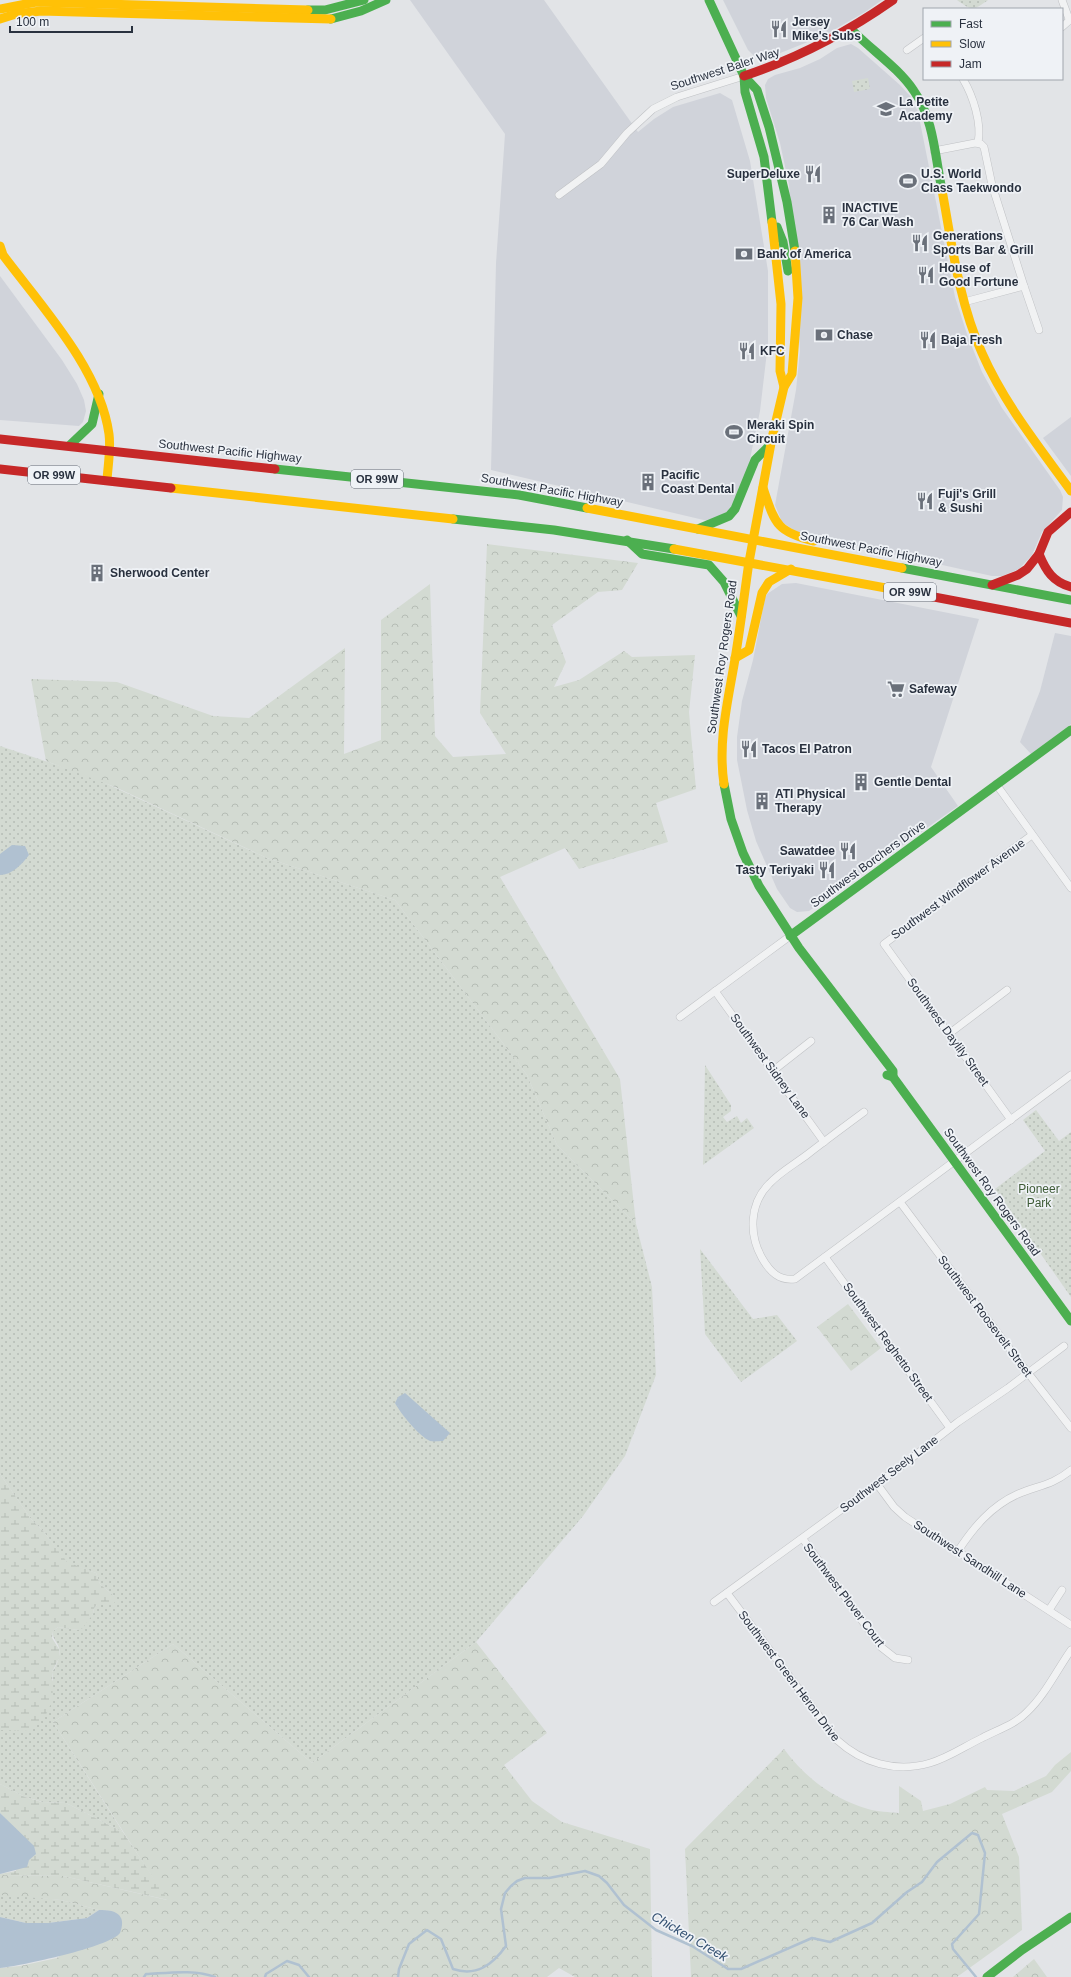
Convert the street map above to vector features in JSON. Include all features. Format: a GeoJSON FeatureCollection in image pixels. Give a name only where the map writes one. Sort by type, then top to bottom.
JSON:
{"type":"FeatureCollection","features":[{"type":"Feature","properties":{"kind":"main road"},"geometry":{"type":"LineString","coordinates":[[0,9],[36,2],[324,10],[364,0]]}},
{"type":"Feature","properties":{"kind":"main road"},"geometry":{"type":"LineString","coordinates":[[0,19],[16,14],[41,11],[329,19],[361,11],[386,0]]}},
{"type":"Feature","properties":{"kind":"main road"},"geometry":{"type":"LineString","coordinates":[[709,0],[727,36],[744,76],[745,92],[764,157],[782,309],[780,371],[784,387]]}},
{"type":"Feature","properties":{"kind":"main road","name":"Southwest Baler Way"},"geometry":{"type":"LineString","coordinates":[[744,76],[808,53],[851,29],[893,0]]}},
{"type":"Feature","properties":{"kind":"main road"},"geometry":{"type":"LineString","coordinates":[[851,29],[876,55],[904,78],[916,93],[927,117],[964,302],[980,348],[1000,390],[1019,420],[1071,491]]}},
{"type":"Feature","properties":{"kind":"main road"},"geometry":{"type":"LineString","coordinates":[[744,76],[757,90],[776,155],[792,223],[798,292],[792,374],[784,387]]}},
{"type":"Feature","properties":{"kind":"main road"},"geometry":{"type":"LineString","coordinates":[[772,221],[779,230],[783,242],[789,277],[798,292]]}},
{"type":"Feature","properties":{"kind":"main road"},"geometry":{"type":"LineString","coordinates":[[0,246],[1,255],[74,350],[99,394],[106,421],[109,450],[107,480]]}},
{"type":"Feature","properties":{"kind":"main road","name":"Southwest Roy Rogers Road"},"geometry":{"type":"LineString","coordinates":[[784,387],[770,445],[748,562],[735,658],[723,724],[722,757],[725,795],[734,832],[747,865],[757,885],[790,936],[845,1010],[846,1019],[886,1074],[893,1077],[1071,1320]]}},
{"type":"Feature","properties":{"kind":"main road"},"geometry":{"type":"LineString","coordinates":[[70,445],[92,424],[99,394]]}},
{"type":"Feature","properties":{"kind":"main road","name":"Southwest Pacific Highway"},"geometry":{"type":"LineString","coordinates":[[0,439],[70,445],[519,494],[1071,600]]}},
{"type":"Feature","properties":{"kind":"main road"},"geometry":{"type":"LineString","coordinates":[[698,529],[729,516],[735,509],[755,460],[770,445]]}},
{"type":"Feature","properties":{"kind":"main road","name":"OR 99W"},"geometry":{"type":"LineString","coordinates":[[0,469],[554,530],[627,540],[790,569],[1071,623]]}},
{"type":"Feature","properties":{"kind":"main road"},"geometry":{"type":"LineString","coordinates":[[763,488],[772,513],[786,533],[798,538],[821,542]]}},
{"type":"Feature","properties":{"kind":"main road"},"geometry":{"type":"LineString","coordinates":[[992,584],[1024,572],[1039,554],[1048,532],[1071,512]]}},
{"type":"Feature","properties":{"kind":"main road"},"geometry":{"type":"LineString","coordinates":[[627,540],[642,554],[709,566],[718,572],[741,616]]}},
{"type":"Feature","properties":{"kind":"main road"},"geometry":{"type":"LineString","coordinates":[[858,550],[873,553],[882,563]]}},
{"type":"Feature","properties":{"kind":"main road"},"geometry":{"type":"LineString","coordinates":[[1039,554],[1050,577],[1061,585],[1071,587]]}},
{"type":"Feature","properties":{"kind":"main road"},"geometry":{"type":"LineString","coordinates":[[735,658],[749,650],[762,593],[769,582],[790,569]]}},
{"type":"Feature","properties":{"kind":"main road","name":"Southwest Borchers Drive"},"geometry":{"type":"LineString","coordinates":[[790,936],[1071,730]]}},
{"type":"Feature","properties":{"kind":"main road"},"geometry":{"type":"LineString","coordinates":[[990,1974],[1071,1917]]}},
{"type":"Feature","properties":{"kind":"street"},"geometry":{"type":"LineString","coordinates":[[1062,0],[1070,19]]}},
{"type":"Feature","properties":{"kind":"street"},"geometry":{"type":"LineString","coordinates":[[907,50],[923,39]]}},
{"type":"Feature","properties":{"kind":"street","name":"Southwest Baler Way"},"geometry":{"type":"LineString","coordinates":[[560,195],[601,164],[626,133],[653,109],[677,96],[744,76]]}},
{"type":"Feature","properties":{"kind":"street"},"geometry":{"type":"LineString","coordinates":[[963,80],[976,113],[980,134],[978,143]]}},
{"type":"Feature","properties":{"kind":"street"},"geometry":{"type":"LineString","coordinates":[[934,151],[978,143],[984,147],[992,186],[1039,330]]}},
{"type":"Feature","properties":{"kind":"street"},"geometry":{"type":"LineString","coordinates":[[964,302],[1024,286]]}},
{"type":"Feature","properties":{"kind":"street"},"geometry":{"type":"LineString","coordinates":[[996,784],[1071,888]]}},
{"type":"Feature","properties":{"kind":"street","name":"Southwest Windflower Avenue"},"geometry":{"type":"LineString","coordinates":[[884,944],[1032,835]]}},
{"type":"Feature","properties":{"kind":"street","name":"Southwest Borchers Drive"},"geometry":{"type":"LineString","coordinates":[[680,1017],[790,936]]}},
{"type":"Feature","properties":{"kind":"street","name":"Southwest Daylily Street"},"geometry":{"type":"LineString","coordinates":[[884,944],[1011,1120]]}},
{"type":"Feature","properties":{"kind":"street"},"geometry":{"type":"LineString","coordinates":[[950,1034],[1007,990]]}},
{"type":"Feature","properties":{"kind":"street","name":"Southwest Sidney Lane"},"geometry":{"type":"LineString","coordinates":[[715,991],[774,1070],[824,1142]]}},
{"type":"Feature","properties":{"kind":"street"},"geometry":{"type":"LineString","coordinates":[[774,1070],[811,1041]]}},
{"type":"Feature","properties":{"kind":"street"},"geometry":{"type":"LineString","coordinates":[[864,1112],[768,1184],[756,1205],[753,1234],[757,1250],[775,1276],[785,1280],[795,1279],[1071,1075]]}},
{"type":"Feature","properties":{"kind":"street","name":"Southwest Roosevelt Street"},"geometry":{"type":"LineString","coordinates":[[900,1202],[1071,1428]]}},
{"type":"Feature","properties":{"kind":"street","name":"Southwest Reghetto Street"},"geometry":{"type":"LineString","coordinates":[[825,1257],[950,1428]]}},
{"type":"Feature","properties":{"kind":"street","name":"Southwest Seely Lane"},"geometry":{"type":"LineString","coordinates":[[714,1602],[803,1539],[878,1484],[950,1428],[1064,1346]]}},
{"type":"Feature","properties":{"kind":"street"},"geometry":{"type":"LineString","coordinates":[[958,1551],[975,1526],[1011,1497],[1053,1483],[1071,1470]]}},
{"type":"Feature","properties":{"kind":"street","name":"Southwest Sandhill Lane"},"geometry":{"type":"LineString","coordinates":[[878,1484],[900,1513],[1071,1625]]}},
{"type":"Feature","properties":{"kind":"street","name":"Southwest Plover Court"},"geometry":{"type":"LineString","coordinates":[[803,1539],[881,1647],[895,1658],[908,1660]]}},
{"type":"Feature","properties":{"kind":"street"},"geometry":{"type":"LineString","coordinates":[[1049,1610],[1062,1590]]}},
{"type":"Feature","properties":{"kind":"street","name":"Southwest Green Heron Drive"},"geometry":{"type":"LineString","coordinates":[[727,1593],[837,1740],[849,1751],[866,1760],[890,1766],[911,1766],[934,1761],[1020,1718],[1034,1705],[1071,1650]]}},
{"type":"Feature","properties":{"kind":"shaded area"},"geometry":{"type":"Polygon","coordinates":[[[410,0],[544,0],[638,132],[654,119],[673,107],[720,93],[732,100],[750,161],[768,271],[768,343],[760,411],[740,507],[708,521],[491,470],[496,263],[505,134],[410,0]]]}},
{"type":"Feature","properties":{"kind":"shaded area"},"geometry":{"type":"Polygon","coordinates":[[[723,0],[882,0],[865,12],[825,35],[763,60],[757,59],[748,50],[723,0]]]}},
{"type":"Feature","properties":{"kind":"shaded area"},"geometry":{"type":"Polygon","coordinates":[[[851,44],[858,48],[900,85],[911,97],[918,112],[955,297],[967,334],[982,372],[1002,408],[1060,490],[1063,497],[1062,510],[1042,532],[1032,555],[1019,569],[1002,576],[992,576],[798,533],[782,522],[775,505],[796,390],[800,351],[789,185],[780,143],[766,98],[765,85],[768,79],[775,75],[800,68],[820,59],[837,48],[851,44]]]}},
{"type":"Feature","properties":{"kind":"shaded area"},"geometry":{"type":"Polygon","coordinates":[[[0,276],[62,360],[77,384],[84,400],[86,411],[83,422],[79,426],[0,420],[0,276]]]}},
{"type":"Feature","properties":{"kind":"shaded area"},"geometry":{"type":"Polygon","coordinates":[[[1071,417],[1071,476],[1043,438],[1071,417]]]}},
{"type":"Feature","properties":{"kind":"shaded area"},"geometry":{"type":"Polygon","coordinates":[[[796,583],[979,619],[931,767],[958,806],[809,911],[797,912],[790,908],[777,889],[756,841],[747,810],[737,760],[737,737],[742,701],[753,660],[765,598],[767,594],[782,584],[796,583]]]}},
{"type":"Feature","properties":{"kind":"shaded area"},"geometry":{"type":"Polygon","coordinates":[[[1055,633],[1071,636],[1071,724],[1031,754],[1020,742],[1040,691],[1055,633]]]}},
{"type":"Feature","properties":{"kind":"green space"},"geometry":{"type":"Polygon","coordinates":[[[957,0],[988,0],[976,8],[969,8],[957,0]]]}},
{"type":"Feature","properties":{"kind":"green space"},"geometry":{"type":"Polygon","coordinates":[[[868,78],[870,89],[854,92],[852,81],[868,78]]]}},
{"type":"Feature","properties":{"kind":"green space"},"geometry":{"type":"Polygon","coordinates":[[[487,544],[638,563],[622,590],[598,592],[552,625],[566,662],[554,687],[579,680],[624,651],[632,657],[695,655],[689,712],[696,789],[656,803],[668,842],[579,869],[565,848],[500,877],[620,1079],[636,1224],[557,1145],[527,1075],[395,900],[267,858],[115,787],[46,761],[31,679],[117,682],[213,716],[249,718],[345,648],[344,754],[381,740],[381,620],[430,584],[435,736],[453,757],[506,754],[480,713],[487,544]]]}},
{"type":"Feature","properties":{"kind":"green space"},"geometry":{"type":"Polygon","coordinates":[[[0,746],[90,776],[267,858],[395,900],[527,1075],[557,1145],[636,1224],[652,1287],[656,1375],[625,1456],[583,1516],[476,1642],[312,1763],[173,1644],[53,1722],[123,1832],[66,1803],[43,1802],[25,1797],[0,1784],[0,1730],[53,1680],[52,1672],[58,1661],[59,1651],[53,1636],[53,1631],[58,1627],[78,1630],[93,1614],[94,1608],[97,1605],[113,1605],[114,1596],[100,1584],[96,1573],[67,1563],[44,1532],[31,1519],[0,1474],[0,746]]]}},
{"type":"Feature","properties":{"kind":"green space"},"geometry":{"type":"Polygon","coordinates":[[[705,1065],[731,1105],[731,1111],[723,1117],[727,1122],[737,1116],[741,1123],[747,1118],[754,1128],[703,1165],[705,1065]]]}},
{"type":"Feature","properties":{"kind":"green space","name":"Pioneer Park"},"geometry":{"type":"Polygon","coordinates":[[[1036,1110],[1059,1141],[1071,1132],[1071,1297],[995,1189],[1045,1151],[1023,1120],[1036,1110]]]}},
{"type":"Feature","properties":{"kind":"green space"},"geometry":{"type":"Polygon","coordinates":[[[700,1249],[753,1319],[777,1315],[797,1341],[741,1382],[705,1334],[700,1249]]]}},
{"type":"Feature","properties":{"kind":"green space"},"geometry":{"type":"Polygon","coordinates":[[[848,1304],[881,1348],[851,1371],[817,1327],[848,1304]]]}},
{"type":"Feature","properties":{"kind":"green space"},"geometry":{"type":"Polygon","coordinates":[[[0,1474],[31,1519],[44,1532],[67,1562],[96,1573],[100,1584],[114,1596],[116,1600],[113,1605],[97,1605],[94,1608],[93,1614],[83,1628],[78,1630],[58,1627],[53,1631],[52,1638],[59,1649],[59,1658],[52,1672],[53,1699],[45,1717],[31,1731],[0,1730],[0,1474]]]}},
{"type":"Feature","properties":{"kind":"green space"},"geometry":{"type":"Polygon","coordinates":[[[476,1642],[547,1733],[504,1765],[532,1801],[562,1822],[650,1849],[652,1977],[575,1977],[559,1968],[547,1977],[0,1977],[0,1968],[20,1966],[57,1958],[111,1911],[99,1910],[61,1900],[0,1895],[0,1875],[63,1876],[167,1900],[53,1722],[173,1644],[312,1763],[476,1642]]]}},
{"type":"Feature","properties":{"kind":"green space"},"geometry":{"type":"Polygon","coordinates":[[[784,1749],[801,1769],[832,1793],[855,1805],[868,1809],[899,1813],[899,1786],[921,1801],[923,1811],[950,1804],[985,1787],[987,1790],[1014,1791],[1046,1776],[1055,1765],[1071,1752],[1071,1771],[1052,1792],[1002,1814],[1019,1857],[1022,1930],[957,1977],[691,1977],[685,1849],[784,1749]]]}},
{"type":"Feature","properties":{"kind":"green space"},"geometry":{"type":"Polygon","coordinates":[[[0,1784],[25,1797],[42,1802],[66,1803],[123,1832],[168,1900],[63,1876],[0,1875],[16,1871],[13,1827],[0,1813],[0,1784]]]}},
{"type":"Feature","properties":{"kind":"green space"},"geometry":{"type":"Polygon","coordinates":[[[4,1894],[61,1900],[99,1910],[87,1918],[48,1923],[26,1923],[0,1917],[0,1895],[4,1894]]]}},
{"type":"Feature","properties":{"kind":"green space"},"geometry":{"type":"Polygon","coordinates":[[[1034,1959],[1047,1977],[1013,1977],[1034,1959]]]}},
{"type":"Feature","properties":{"kind":"water"},"geometry":{"type":"Polygon","coordinates":[[[12,845],[25,846],[29,855],[13,871],[0,875],[0,854],[12,845]]]}},
{"type":"Feature","properties":{"kind":"water"},"geometry":{"type":"Polygon","coordinates":[[[405,1393],[450,1433],[443,1441],[430,1441],[416,1430],[401,1413],[395,1403],[398,1397],[405,1393]]]}},
{"type":"Feature","properties":{"kind":"water"},"geometry":{"type":"Polygon","coordinates":[[[0,1813],[34,1846],[36,1854],[29,1860],[27,1867],[0,1874],[0,1813]]]}},
{"type":"Feature","properties":{"kind":"water"},"geometry":{"type":"Polygon","coordinates":[[[99,1910],[108,1910],[117,1913],[121,1918],[122,1925],[120,1933],[113,1938],[83,1950],[26,1964],[0,1968],[0,1917],[26,1923],[48,1923],[87,1918],[99,1910]]]}},
{"type":"Feature","properties":{"kind":"waterway","name":"Chicken Creek"},"geometry":{"type":"LineString","coordinates":[[398,1977],[399,1969],[409,1944],[427,1930],[441,1939],[453,1969],[470,1971],[484,1967],[496,1958],[506,1946],[501,1909],[505,1893],[511,1886],[517,1881],[525,1878],[549,1878],[585,1871],[599,1876],[607,1883],[624,1905],[656,1930],[692,1946],[728,1969],[741,1969],[812,1938],[830,1942],[872,1923],[907,1892],[922,1882],[937,1862],[972,1833],[978,1835],[985,1853],[979,1914],[952,1944],[953,1949],[976,1977]]}},
{"type":"Feature","properties":{"kind":"waterway","name":"Chicken Creek"},"geometry":{"type":"LineString","coordinates":[[265,1977],[266,1974],[287,1961],[299,1965],[309,1977]]}},
{"type":"Feature","properties":{"kind":"waterway","name":"Chicken Creek"},"geometry":{"type":"LineString","coordinates":[[144,1977],[146,1974],[181,1972],[199,1973],[215,1977]]}},
{"type":"Feature","properties":{"kind":"traffic: fast"},"geometry":{"type":"LineString","coordinates":[[308,10],[325,10],[364,0]]}},
{"type":"Feature","properties":{"kind":"traffic: fast"},"geometry":{"type":"LineString","coordinates":[[331,19],[361,11],[386,0]]}},
{"type":"Feature","properties":{"kind":"traffic: fast"},"geometry":{"type":"LineString","coordinates":[[709,0],[744,76],[745,92],[764,157],[772,222]]}},
{"type":"Feature","properties":{"kind":"traffic: fast"},"geometry":{"type":"LineString","coordinates":[[851,29],[908,82],[921,102],[930,126],[942,190]]}},
{"type":"Feature","properties":{"kind":"traffic: fast"},"geometry":{"type":"LineString","coordinates":[[744,76],[757,90],[769,127],[787,202],[795,251]]}},
{"type":"Feature","properties":{"kind":"traffic: fast"},"geometry":{"type":"LineString","coordinates":[[777,227],[783,242],[788,271]]}},
{"type":"Feature","properties":{"kind":"traffic: fast"},"geometry":{"type":"LineString","coordinates":[[70,445],[92,424],[99,394]]}},
{"type":"Feature","properties":{"kind":"traffic: fast"},"geometry":{"type":"LineString","coordinates":[[698,529],[729,516],[735,509],[755,460],[770,445]]}},
{"type":"Feature","properties":{"kind":"traffic: fast"},"geometry":{"type":"LineString","coordinates":[[275,469],[519,495],[587,508]]}},
{"type":"Feature","properties":{"kind":"traffic: fast"},"geometry":{"type":"LineString","coordinates":[[453,519],[554,530],[674,549]]}},
{"type":"Feature","properties":{"kind":"traffic: fast"},"geometry":{"type":"LineString","coordinates":[[627,540],[642,554],[709,565],[724,582],[741,616]]}},
{"type":"Feature","properties":{"kind":"traffic: fast"},"geometry":{"type":"LineString","coordinates":[[902,568],[1071,600]]}},
{"type":"Feature","properties":{"kind":"traffic: fast"},"geometry":{"type":"LineString","coordinates":[[790,936],[1071,730]]}},
{"type":"Feature","properties":{"kind":"traffic: fast"},"geometry":{"type":"LineString","coordinates":[[724,784],[731,819],[743,853],[759,886],[799,948],[893,1071],[893,1077]]}},
{"type":"Feature","properties":{"kind":"traffic: fast"},"geometry":{"type":"LineString","coordinates":[[887,1075],[893,1077],[1071,1321]]}},
{"type":"Feature","properties":{"kind":"traffic: fast"},"geometry":{"type":"LineString","coordinates":[[987,1977],[1022,1950],[1071,1917]]}},
{"type":"Feature","properties":{"kind":"traffic: slow"},"geometry":{"type":"LineString","coordinates":[[0,9],[36,2],[308,10]]}},
{"type":"Feature","properties":{"kind":"traffic: slow"},"geometry":{"type":"LineString","coordinates":[[0,19],[16,14],[41,11],[331,19]]}},
{"type":"Feature","properties":{"kind":"traffic: slow"},"geometry":{"type":"LineString","coordinates":[[942,190],[962,294],[967,314],[982,353],[1011,407],[1071,491]]}},
{"type":"Feature","properties":{"kind":"traffic: slow"},"geometry":{"type":"LineString","coordinates":[[772,222],[781,304],[780,371],[784,387]]}},
{"type":"Feature","properties":{"kind":"traffic: slow"},"geometry":{"type":"LineString","coordinates":[[0,246],[3,255],[67,340],[82,363],[94,386],[103,410],[110,440],[107,480]]}},
{"type":"Feature","properties":{"kind":"traffic: slow"},"geometry":{"type":"LineString","coordinates":[[749,562],[772,438],[784,387],[792,374],[798,298],[795,251]]}},
{"type":"Feature","properties":{"kind":"traffic: slow"},"geometry":{"type":"LineString","coordinates":[[171,488],[453,519]]}},
{"type":"Feature","properties":{"kind":"traffic: slow"},"geometry":{"type":"LineString","coordinates":[[763,488],[774,518],[784,530],[801,538],[814,541]]}},
{"type":"Feature","properties":{"kind":"traffic: slow"},"geometry":{"type":"LineString","coordinates":[[587,508],[902,568]]}},
{"type":"Feature","properties":{"kind":"traffic: slow"},"geometry":{"type":"LineString","coordinates":[[674,549],[913,593]]}},
{"type":"Feature","properties":{"kind":"traffic: slow"},"geometry":{"type":"LineString","coordinates":[[724,784],[722,769],[724,724],[749,562]]}},
{"type":"Feature","properties":{"kind":"traffic: slow"},"geometry":{"type":"LineString","coordinates":[[735,658],[749,650],[762,593],[769,582],[791,569]]}},
{"type":"Feature","properties":{"kind":"traffic: jam"},"geometry":{"type":"LineString","coordinates":[[744,76],[764,69],[821,44],[893,0]]}},
{"type":"Feature","properties":{"kind":"traffic: jam"},"geometry":{"type":"LineString","coordinates":[[0,439],[275,469]]}},
{"type":"Feature","properties":{"kind":"traffic: jam"},"geometry":{"type":"LineString","coordinates":[[0,469],[171,488]]}},
{"type":"Feature","properties":{"kind":"traffic: jam"},"geometry":{"type":"LineString","coordinates":[[992,585],[1018,575],[1027,569],[1039,554],[1048,532],[1071,512]]}},
{"type":"Feature","properties":{"kind":"traffic: jam"},"geometry":{"type":"LineString","coordinates":[[1039,554],[1047,571],[1059,582],[1071,587]]}},
{"type":"Feature","properties":{"kind":"traffic: jam"},"geometry":{"type":"LineString","coordinates":[[913,593],[1071,623]]}},
{"type":"Feature","properties":{"kind":"place","name":"Jersey Mike's Subs"},"geometry":{"type":"Point","coordinates":[779,29]}},
{"type":"Feature","properties":{"kind":"place","name":"La Petite Academy"},"geometry":{"type":"Point","coordinates":[886,109]}},
{"type":"Feature","properties":{"kind":"place","name":"SuperDeluxe"},"geometry":{"type":"Point","coordinates":[813,174]}},
{"type":"Feature","properties":{"kind":"place","name":"U.S. World Class Taekwondo"},"geometry":{"type":"Point","coordinates":[908,181]}},
{"type":"Feature","properties":{"kind":"place","name":"INACTIVE 76 Car Wash"},"geometry":{"type":"Point","coordinates":[829,215]}},
{"type":"Feature","properties":{"kind":"place","name":"Generations Sports Bar & Grill"},"geometry":{"type":"Point","coordinates":[920,243]}},
{"type":"Feature","properties":{"kind":"place","name":"Bank of America"},"geometry":{"type":"Point","coordinates":[744,254]}},
{"type":"Feature","properties":{"kind":"place","name":"House of Good Fortune"},"geometry":{"type":"Point","coordinates":[926,275]}},
{"type":"Feature","properties":{"kind":"place","name":"Chase"},"geometry":{"type":"Point","coordinates":[824,335]}},
{"type":"Feature","properties":{"kind":"place","name":"Baja Fresh"},"geometry":{"type":"Point","coordinates":[928,340]}},
{"type":"Feature","properties":{"kind":"place","name":"KFC"},"geometry":{"type":"Point","coordinates":[747,351]}},
{"type":"Feature","properties":{"kind":"place","name":"Meraki Spin Circuit"},"geometry":{"type":"Point","coordinates":[734,432]}},
{"type":"Feature","properties":{"kind":"place","name":"Pacific Coast Dental"},"geometry":{"type":"Point","coordinates":[648,482]}},
{"type":"Feature","properties":{"kind":"place","name":"Fuji's Grill & Sushi"},"geometry":{"type":"Point","coordinates":[925,501]}},
{"type":"Feature","properties":{"kind":"place","name":"Sherwood Center"},"geometry":{"type":"Point","coordinates":[97,573]}},
{"type":"Feature","properties":{"kind":"place","name":"Safeway"},"geometry":{"type":"Point","coordinates":[896,689]}},
{"type":"Feature","properties":{"kind":"place","name":"Tacos El Patron"},"geometry":{"type":"Point","coordinates":[749,749]}},
{"type":"Feature","properties":{"kind":"place","name":"Gentle Dental"},"geometry":{"type":"Point","coordinates":[861,782]}},
{"type":"Feature","properties":{"kind":"place","name":"ATI Physical Therapy"},"geometry":{"type":"Point","coordinates":[762,801]}},
{"type":"Feature","properties":{"kind":"place","name":"Sawatdee"},"geometry":{"type":"Point","coordinates":[848,851]}},
{"type":"Feature","properties":{"kind":"place","name":"Tasty Teriyaki"},"geometry":{"type":"Point","coordinates":[827,870]}}]}
